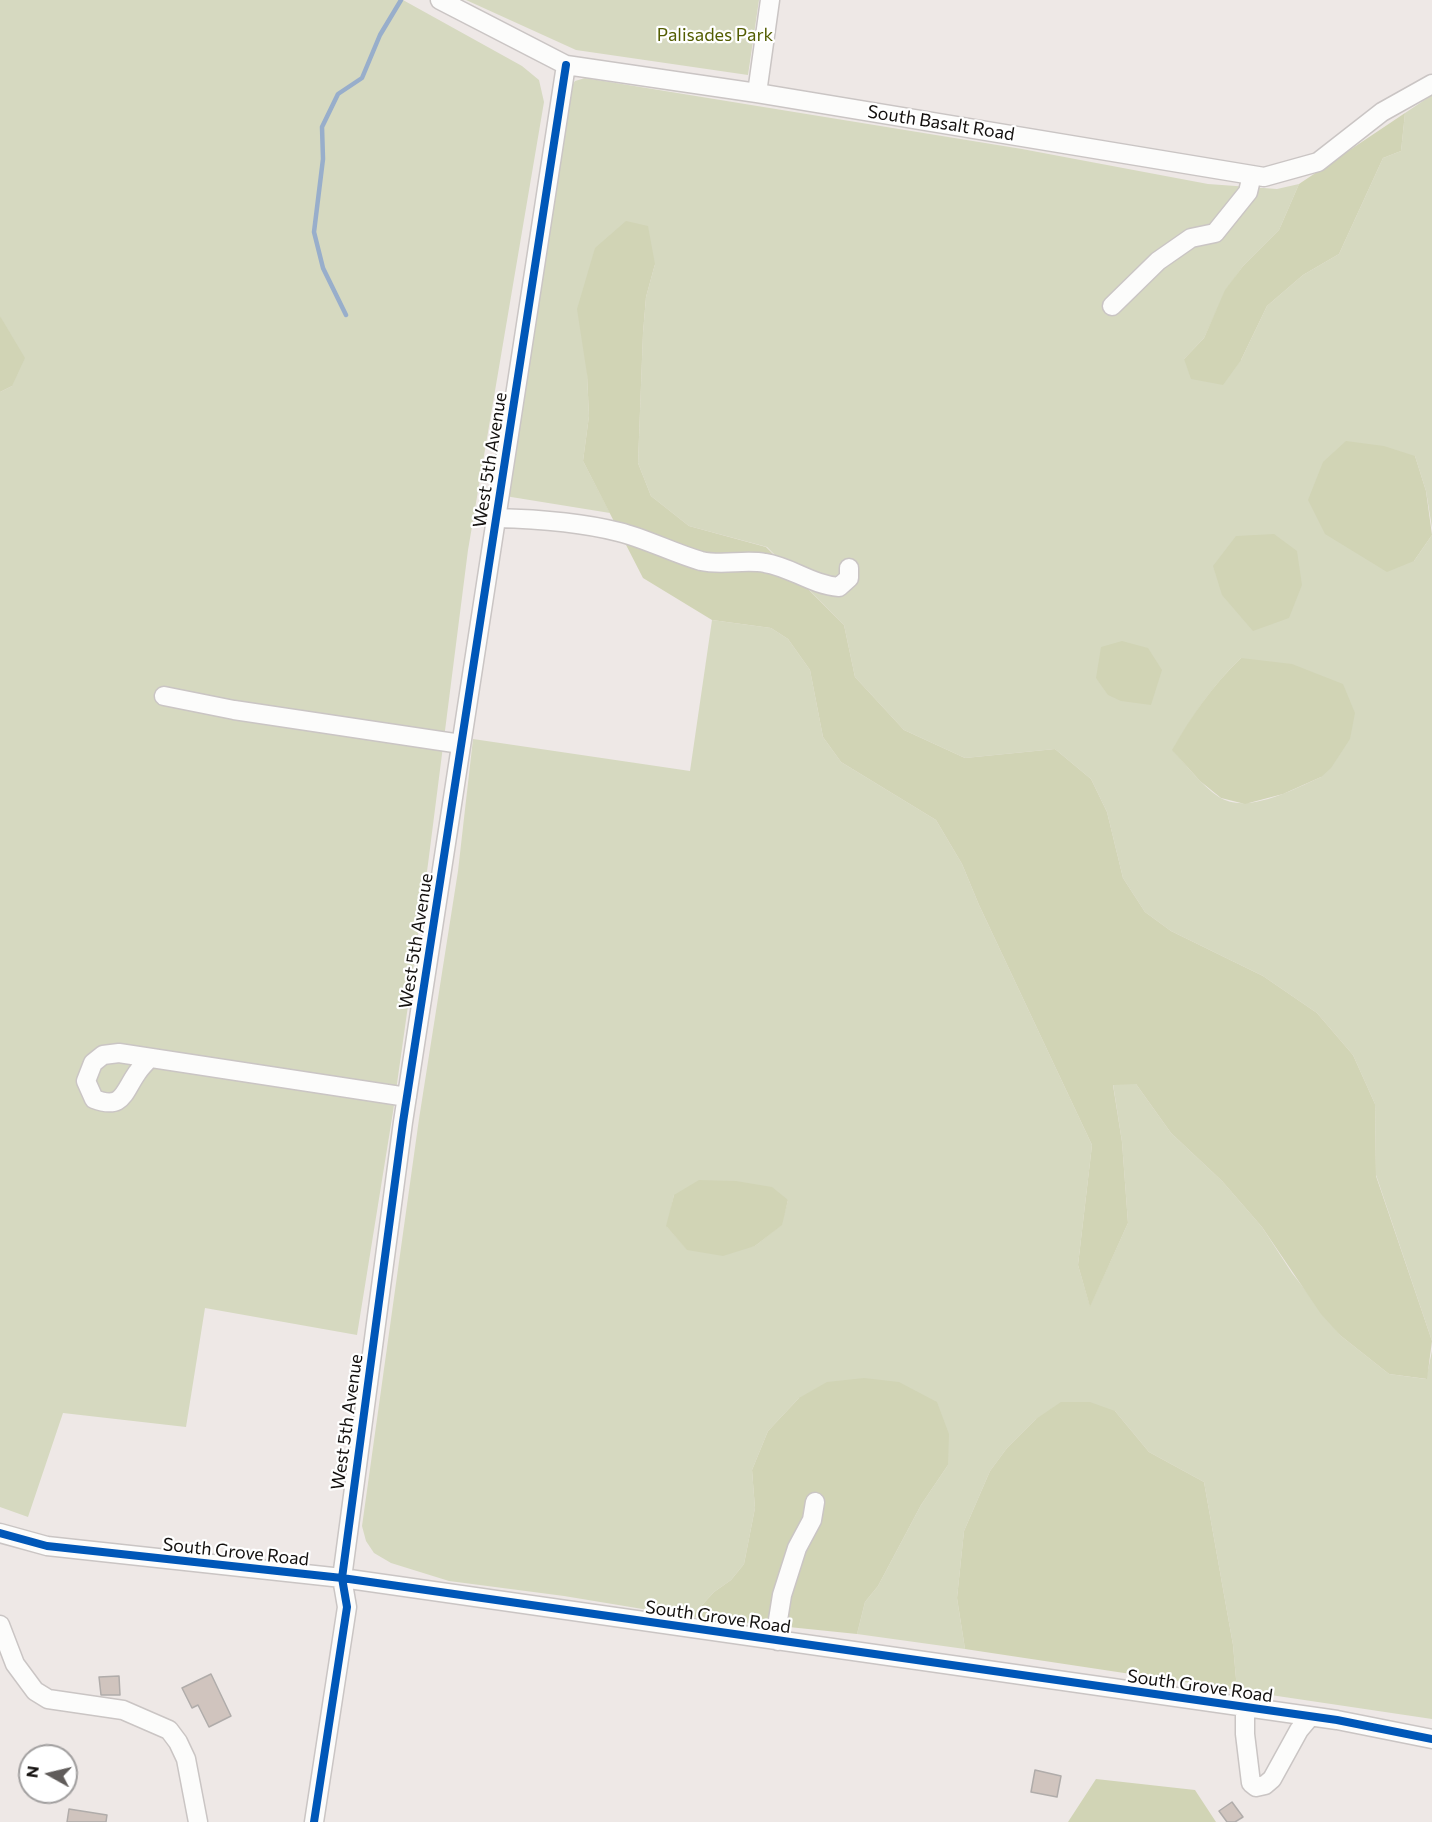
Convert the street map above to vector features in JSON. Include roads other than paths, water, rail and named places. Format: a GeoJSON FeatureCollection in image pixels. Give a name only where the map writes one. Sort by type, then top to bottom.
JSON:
{"type":"FeatureCollection","features":[{"type":"Feature","properties":{"kind":"street","name":"South Basalt Road"},"geometry":{"type":"LineString","coordinates":[[440,0],[566,65],[757,93],[1264,177],[1318,162],[1382,112],[1432,84]]}},
{"type":"Feature","properties":{"kind":"street"},"geometry":{"type":"LineString","coordinates":[[757,93],[770,0]]}},
{"type":"Feature","properties":{"kind":"street","name":"West 5th Avenue"},"geometry":{"type":"LineString","coordinates":[[314,1822],[347,1607],[342,1578],[407,1098],[566,65]]}},
{"type":"Feature","properties":{"kind":"street"},"geometry":{"type":"LineString","coordinates":[[1112,306],[1158,261],[1191,238],[1215,233],[1248,192],[1252,175]]}},
{"type":"Feature","properties":{"kind":"street"},"geometry":{"type":"LineString","coordinates":[[496,518],[598,528],[654,543],[703,561],[723,564],[764,562],[826,586],[839,587],[849,578],[849,568]]}},
{"type":"Feature","properties":{"kind":"street"},"geometry":{"type":"LineString","coordinates":[[164,696],[234,710],[461,744]]}},
{"type":"Feature","properties":{"kind":"street"},"geometry":{"type":"LineString","coordinates":[[150,1058],[407,1098]]}},
{"type":"Feature","properties":{"kind":"street"},"geometry":{"type":"LineString","coordinates":[[778,1641],[778,1620],[782,1595],[797,1548],[812,1520],[815,1502]]}},
{"type":"Feature","properties":{"kind":"street","name":"South Grove Road"},"geometry":{"type":"LineString","coordinates":[[0,1533],[47,1546],[342,1578],[1245,1707],[1432,1738]]}},
{"type":"Feature","properties":{"kind":"street"},"geometry":{"type":"LineString","coordinates":[[0,1625],[15,1664],[35,1691],[48,1699],[123,1710],[169,1730],[186,1759],[198,1822]]}},
{"type":"Feature","properties":{"kind":"street"},"geometry":{"type":"LineString","coordinates":[[1245,1707],[1248,1768],[1251,1783],[1256,1787],[1265,1785],[1272,1779],[1299,1730],[1310,1717]]}},
{"type":"Feature","properties":{"kind":"waterway"},"geometry":{"type":"LineString","coordinates":[[346,315],[323,268],[314,232],[323,159],[322,127],[338,94],[362,78],[380,35],[401,0]]}},
{"type":"Feature","properties":{"kind":"park label","name":"Palisades Park"},"geometry":{"type":"Point","coordinates":[715,35]}}]}
